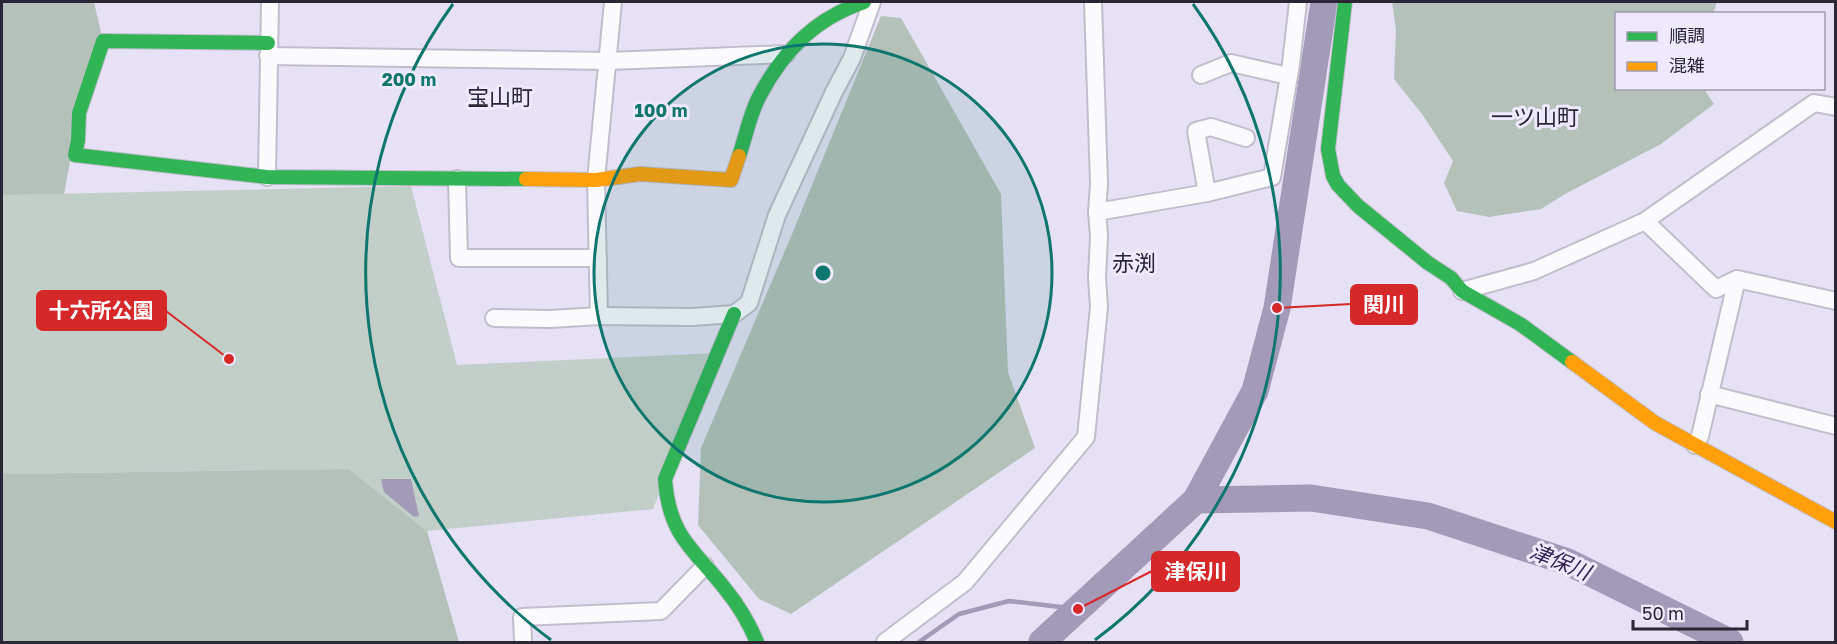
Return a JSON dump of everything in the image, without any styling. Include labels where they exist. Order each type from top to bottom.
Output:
[{"type":"street","points":[[267,177],[270,2]]},
{"type":"street","points":[[599,315],[596,180],[614,2]]},
{"type":"street","points":[[786,54],[609,61],[103,41],[80,113],[75,155],[267,177],[596,180],[640,174],[731,180],[759,96],[786,54],[802,37],[840,10],[864,2]]},
{"type":"street","points":[[757,642],[749,622],[691,552],[678,531],[666,497],[665,479],[735,314],[749,303],[777,215],[852,58],[872,2]]},
{"type":"street","points":[[885,642],[964,582],[1086,437],[1099,307],[1094,2]]},
{"type":"street","points":[[1097,212],[1207,193],[1272,177],[1298,2]]},
{"type":"street","points":[[1345,2],[1328,149],[1338,185],[1359,206],[1428,263],[1451,278],[1462,291],[1520,324],[1655,423],[1836,522]]},
{"type":"street","points":[[1201,75],[1231,63],[1288,76]]},
{"type":"street","points":[[1462,291],[1534,271],[1645,221],[1814,103],[1836,106]]},
{"type":"street","points":[[1207,193],[1196,131],[1211,127],[1246,138]]},
{"type":"street","points":[[457,179],[459,258],[598,258]]},
{"type":"street","points":[[1645,221],[1716,289],[1737,279],[1836,301]]},
{"type":"street","points":[[1695,445],[1700,436],[1737,279]]},
{"type":"street","points":[[494,318],[550,319],[599,315],[692,317],[735,314]]},
{"type":"street","points":[[1709,394],[1836,426]]},
{"type":"street","points":[[523,642],[522,617],[661,611],[705,567]]},
{"type":"shaded area","points":[[2,2],[94,2],[103,41],[79,113],[64,194],[2,195]]},
{"type":"shaded area","points":[[1392,2],[1717,2],[1713,12],[1615,12],[1615,90],[1705,90],[1714,104],[1661,144],[1541,209],[1489,217],[1457,211],[1444,183],[1453,161],[1422,114],[1394,79],[1396,30]]},
{"type":"shaded area","points":[[881,16],[901,18],[1001,194],[1008,372],[1035,448],[791,614],[759,599],[698,525],[701,448]]},
{"type":"shaded area","points":[[411,186],[457,365],[717,353],[653,509],[427,531],[349,469],[2,474],[2,195]]},
{"type":"shaded area","points":[[349,469],[427,531],[459,642],[2,642],[2,474]]},
{"type":"shaded area","points":[[381,479],[411,479],[419,516],[414,517],[384,492]]},
{"type":"waterway","points":[[1042,642],[1196,500],[1255,391],[1277,308],[1324,2]]},
{"type":"waterway","name":"津保川","points":[[1196,500],[1311,498],[1428,516],[1568,562],[1730,642]]},
{"type":"waterway","points":[[919,642],[959,614],[1009,601],[1078,609]]},
{"type":"traffic: fast","points":[[739,156],[757,102],[769,79],[791,50],[816,27],[831,17],[864,2]]},
{"type":"traffic: fast","points":[[1345,2],[1328,149],[1333,176],[1338,185],[1358,206],[1428,263],[1451,278],[1462,291],[1520,324],[1572,362]]},
{"type":"traffic: fast","points":[[268,43],[103,41],[79,113],[75,155],[267,177],[526,179]]},
{"type":"traffic: fast","points":[[734,314],[665,479],[667,499],[678,529],[685,541],[735,602],[757,642]]},
{"type":"traffic: slow","points":[[526,179],[596,180],[640,174],[731,180],[739,156]]},
{"type":"traffic: slow","points":[[1572,362],[1655,423],[1836,522]]},
{"type":"place","name":"関川","points":[[1277,308]]},
{"type":"place","name":"十六所公園","points":[[229,359]]},
{"type":"place","name":"津保川","points":[[1078,609]]},
{"type":"district","name":"宝山町","points":[[500,97]]},
{"type":"district","name":"一ツ山町","points":[[1535,117]]},
{"type":"district","name":"赤渕","points":[[1134,263]]}]
